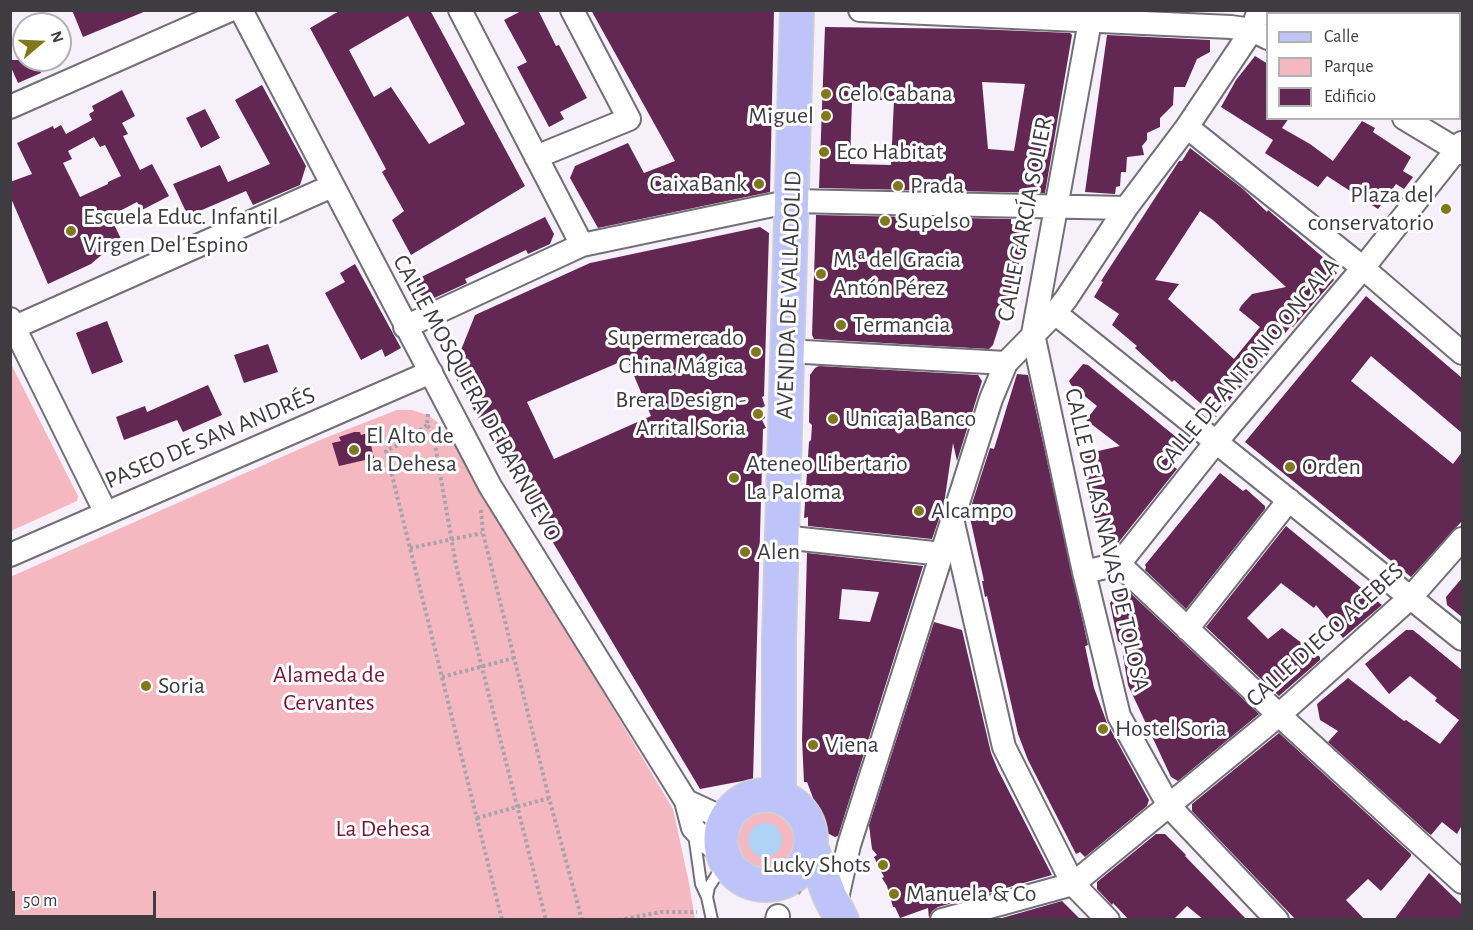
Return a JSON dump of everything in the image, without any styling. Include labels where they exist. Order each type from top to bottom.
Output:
[{"type":"main road","name":"AVENIDA DE VALLADOLID","points":[[779,796],[779,640],[798,11]]},
{"type":"main road","points":[[811,847],[804,866],[789,879],[773,885],[756,885],[740,878],[724,844],[735,806],[750,797],[766,794],[790,801],[801,810],[810,829],[811,847],[836,908]]},
{"type":"main road","points":[[789,879],[836,908]]},
{"type":"street","points":[[10,107],[230,10]]},
{"type":"street","name":"CALLE MOSQUERA DE BARNUEVO","points":[[241,10],[490,486],[686,801],[693,828]]},
{"type":"street","points":[[460,10],[582,245]]},
{"type":"street","points":[[536,157],[629,119],[572,10]]},
{"type":"street","points":[[860,10],[1091,15],[1231,27],[1260,26]]},
{"type":"street","name":"CALLE GARCÍA SOLIER","points":[[836,908],[849,845],[992,399],[1006,363],[1033,333],[1091,15]]},
{"type":"street","points":[[1033,333],[1055,314],[1126,208],[1260,26]]},
{"type":"street","points":[[1408,120],[1461,149]]},
{"type":"street","points":[[1187,127],[1363,268],[1462,353]]},
{"type":"street","name":"CALLE DE ANTONIO ONCALA","points":[[1119,564],[1216,442],[1461,149]]},
{"type":"street","points":[[106,513],[13,323],[332,186]]},
{"type":"street","points":[[405,327],[582,245],[792,201],[1126,208]]},
{"type":"street","points":[[1055,314],[1462,639]]},
{"type":"street","name":"CALLE DE LAS NAVAS DE TOLOSA","points":[[1033,333],[1083,572],[1119,716],[1169,806],[1277,920]]},
{"type":"street","points":[[786,351],[1006,363]]},
{"type":"street","name":"PASEO DE SAN ANDRÉS","points":[[10,555],[431,372]]},
{"type":"street","points":[[1187,629],[1289,500]]},
{"type":"street","points":[[953,523],[1004,747],[1073,884],[1108,920]]},
{"type":"street","points":[[782,537],[943,554]]},
{"type":"street","name":"CALLE DIEGO ACEBES","points":[[942,920],[1073,884],[1279,715],[1411,597],[1462,539]]},
{"type":"street","points":[[1083,572],[1119,564],[1279,715],[1462,882]]},
{"type":"street","points":[[686,801],[724,844]]},
{"type":"street","points":[[693,828],[706,842],[724,844]]},
{"type":"lane","points":[[693,828],[701,884],[712,918]]},
{"type":"lane","points":[[707,897],[724,844]]},
{"type":"path","points":[[431,372],[427,425],[433,433],[451,540],[546,920]]},
{"type":"path","points":[[427,425],[404,442],[386,451],[502,920]]},
{"type":"path","points":[[490,486],[481,491],[483,533],[582,920]]},
{"type":"path","points":[[410,548],[483,533]]},
{"type":"path","points":[[442,677],[514,658]]},
{"type":"path","points":[[477,818],[549,798]]},
{"type":"path","points":[[619,920],[660,912],[694,911],[712,918]]},
{"type":"green space","points":[[10,362],[78,496],[77,501],[11,531]]},
{"type":"green space","name":"Alameda de Cervantes","points":[[397,410],[412,410],[428,415],[450,436],[673,809],[695,919],[11,919],[10,577],[320,440]]},
{"type":"green space","points":[[760,807],[772,807],[784,812],[794,822],[799,840],[797,853],[784,868],[772,873],[760,873],[748,868],[738,858],[733,846],[733,834],[738,822],[748,812]]},
{"type":"water","points":[[765,823],[777,828],[782,840],[777,852],[765,857],[753,852],[748,840],[753,828]]},
{"type":"building","points":[[72,10],[145,10],[146,11],[83,37]]},
{"type":"building","points":[[341,10],[430,10],[525,186],[411,255],[392,220],[404,211],[382,172],[386,169],[310,28]],"holes":[[[408,16],[465,124],[429,144],[391,87],[374,97],[349,50]]]},
{"type":"building","points":[[523,10],[538,10],[587,98],[560,112],[564,119],[549,127],[517,67],[527,62],[504,20]]},
{"type":"building","points":[[591,10],[774,10],[770,192],[598,228],[570,178],[575,166],[628,143],[644,173],[675,161]]},
{"type":"building","points":[[825,27],[976,29],[1070,33],[1072,35],[1045,193],[819,188]],"holes":[[[982,82],[1025,84],[1014,151],[988,149]],[[852,100],[894,100],[891,165],[850,164]]]},
{"type":"building","points":[[1107,35],[1210,40],[1210,52],[1197,59],[1185,87],[1174,87],[1173,105],[1160,118],[1160,127],[1147,133],[1147,140],[1142,146],[1144,155],[1127,157],[1126,172],[1121,172],[1120,186],[1116,187],[1115,194],[1085,192]]},
{"type":"building","points":[[1255,56],[1266,63],[1266,120],[1288,120],[1282,128],[1333,161],[1362,121],[1375,128],[1373,132],[1411,157],[1403,171],[1413,177],[1404,189],[1396,184],[1378,209],[1327,176],[1318,187],[1265,153],[1273,140],[1221,107],[1236,80]]},
{"type":"building","points":[[13,72],[41,73],[18,83]]},
{"type":"building","points":[[262,85],[306,166],[300,185],[253,205],[246,191],[188,216],[173,184],[220,165],[228,182],[270,164],[235,100]]},
{"type":"building","points":[[122,90],[135,116],[122,123],[128,134],[123,136],[140,170],[152,164],[169,196],[142,210],[137,202],[110,216],[121,239],[109,245],[105,252],[91,264],[48,284],[10,196],[10,182],[32,174],[17,143],[53,126],[54,129],[61,125],[66,134],[92,120],[89,114],[94,111],[92,106]],"holes":[[[94,137],[100,147],[105,145],[121,176],[80,197],[63,163],[72,159],[68,151]]]},
{"type":"building","points":[[205,109],[220,138],[201,148],[186,118]]},
{"type":"building","points":[[1190,148],[1243,189],[1267,212],[1268,210],[1325,259],[1323,261],[1337,273],[1334,280],[1293,327],[1291,326],[1216,417],[1174,380],[1172,382],[1135,348],[1137,346],[1112,325],[1119,314],[1094,297],[1103,282],[1101,281],[1179,161],[1182,161]],"holes":[[[1200,211],[1213,220],[1286,287],[1252,294],[1241,306],[1239,310],[1260,327],[1234,359],[1168,299],[1179,284],[1155,280]]]},
{"type":"building","points":[[816,215],[1011,219],[1011,224],[1031,225],[993,345],[989,349],[814,339],[812,335]]},
{"type":"building","points":[[545,217],[554,234],[550,244],[528,254],[526,250],[465,279],[467,283],[430,300],[419,294],[417,279]]},
{"type":"building","points":[[760,227],[769,233],[764,396],[762,397],[765,406],[761,408],[765,418],[762,420],[766,428],[763,429],[753,779],[700,789],[459,385],[453,370],[475,315],[590,263]],"holes":[[[627,359],[651,416],[554,459],[527,402]]]},
{"type":"building","points":[[355,264],[401,348],[385,357],[382,349],[361,360],[325,293],[345,282],[340,273]]},
{"type":"building","points":[[1366,296],[1462,378],[1462,433],[1371,356],[1351,381],[1453,464],[1462,452],[1462,521],[1411,577],[1245,442]]},
{"type":"building","points":[[107,321],[123,362],[92,374],[76,333]]},
{"type":"building","points":[[268,344],[278,372],[244,383],[234,355]]},
{"type":"building","points":[[1083,364],[1088,365],[1187,446],[1171,465],[1177,469],[1118,543],[1095,521],[1081,455],[1120,446],[1086,420],[1097,406],[1069,381]]},
{"type":"building","points":[[819,366],[978,375],[982,381],[957,461],[953,443],[944,504],[932,539],[808,526],[808,517],[804,518],[812,425],[809,422],[810,375]]},
{"type":"building","points":[[1017,374],[1028,375],[1088,645],[1085,646],[1094,688],[1107,723],[1149,800],[1147,806],[1085,857],[1080,852],[1076,854],[1028,760],[1018,734],[987,596],[985,597],[982,581],[984,581],[969,513],[990,448],[994,449]]},
{"type":"building","points":[[208,385],[222,415],[183,432],[177,420],[124,440],[116,417],[145,406],[147,412]]},
{"type":"building","name":"El Alto de la Dehesa","points":[[360,432],[361,435],[368,433],[374,458],[339,466],[332,443],[341,441],[339,437]]},
{"type":"building","points":[[1220,473],[1243,491],[1246,489],[1265,506],[1265,509],[1186,609],[1145,570],[1145,565]]},
{"type":"building","points":[[1286,526],[1382,605],[1343,638],[1316,605],[1314,608],[1281,583],[1247,618],[1268,639],[1282,628],[1320,657],[1320,660],[1279,696],[1206,627]]},
{"type":"building","points":[[807,553],[923,566],[838,836],[827,833],[823,823],[795,833],[791,823],[818,811],[807,782],[804,782],[802,739]],"holes":[[[842,589],[879,592],[870,622],[839,619]]]},
{"type":"building","points":[[1462,578],[1462,617],[1447,605],[1446,597]]},
{"type":"building","points":[[1122,588],[1126,589],[1259,714],[1178,781],[1171,777],[1128,685],[1121,643],[1118,641],[1110,603]]},
{"type":"building","points":[[934,622],[962,630],[991,753],[1052,875],[938,907],[932,911],[929,918],[928,908],[900,918],[893,907],[887,886],[882,878],[884,877],[874,857],[877,855],[872,849],[869,825]]},
{"type":"building","points":[[1406,630],[1413,630],[1462,670],[1462,825],[1457,834],[1442,822],[1431,835],[1427,832],[1328,742],[1338,731],[1320,720],[1317,704],[1348,678],[1404,721],[1406,720],[1440,744],[1459,720],[1435,701],[1437,698],[1410,676],[1389,694],[1365,664]]},
{"type":"building","points":[[1279,733],[1411,854],[1381,891],[1368,879],[1346,900],[1365,920],[1296,920],[1192,811],[1192,804]]},
{"type":"building","points":[[1156,834],[1165,834],[1247,920],[1204,920],[1187,906],[1173,920],[1129,920],[1113,903],[1112,905],[1097,889],[1097,882]]},
{"type":"building","points":[[1429,873],[1462,905],[1462,920],[1394,920]]},
{"type":"building","points":[[1062,901],[1081,920],[995,920]]},
{"type":"place","name":"Celo Cabana","points":[[826,94]]},
{"type":"place","name":"Miguel","points":[[826,116]]},
{"type":"place","name":"Eco Habitat","points":[[824,152]]},
{"type":"place","name":"CaixaBank","points":[[759,184]]},
{"type":"place","name":"Prada","points":[[898,186]]},
{"type":"place","name":"Plaza del conservatorio","points":[[1446,209]]},
{"type":"place","name":"Supelso","points":[[885,221]]},
{"type":"place","name":"Escuela Educ. Infantil Virgen Del Espino","points":[[71,231]]},
{"type":"place","name":"M.ª del Gracia Antón Pérez","points":[[821,274]]},
{"type":"place","name":"Termancia","points":[[841,325]]},
{"type":"place","name":"Supermercado China Mágica","points":[[756,352]]},
{"type":"place","name":"Brera Design - Arrital Soria","points":[[758,414]]},
{"type":"place","name":"Unicaja Banco","points":[[833,419]]},
{"type":"place","name":"El Alto de la Dehesa","points":[[354,450]]},
{"type":"place","name":"Orden","points":[[1290,467]]},
{"type":"place","name":"Ateneo Libertario La Paloma","points":[[734,478]]},
{"type":"place","name":"Alcampo","points":[[919,511]]},
{"type":"place","name":"Alen","points":[[745,552]]},
{"type":"place","name":"Soria","points":[[146,686]]},
{"type":"place","name":"Hostel Soria","points":[[1103,729]]},
{"type":"place","name":"Viena","points":[[813,745]]},
{"type":"place","name":"Lucky Shots","points":[[883,865]]},
{"type":"place","name":"Manuela & Co","points":[[894,894]]},
{"type":"park label","name":"La Dehesa","points":[[383,829]]}]
